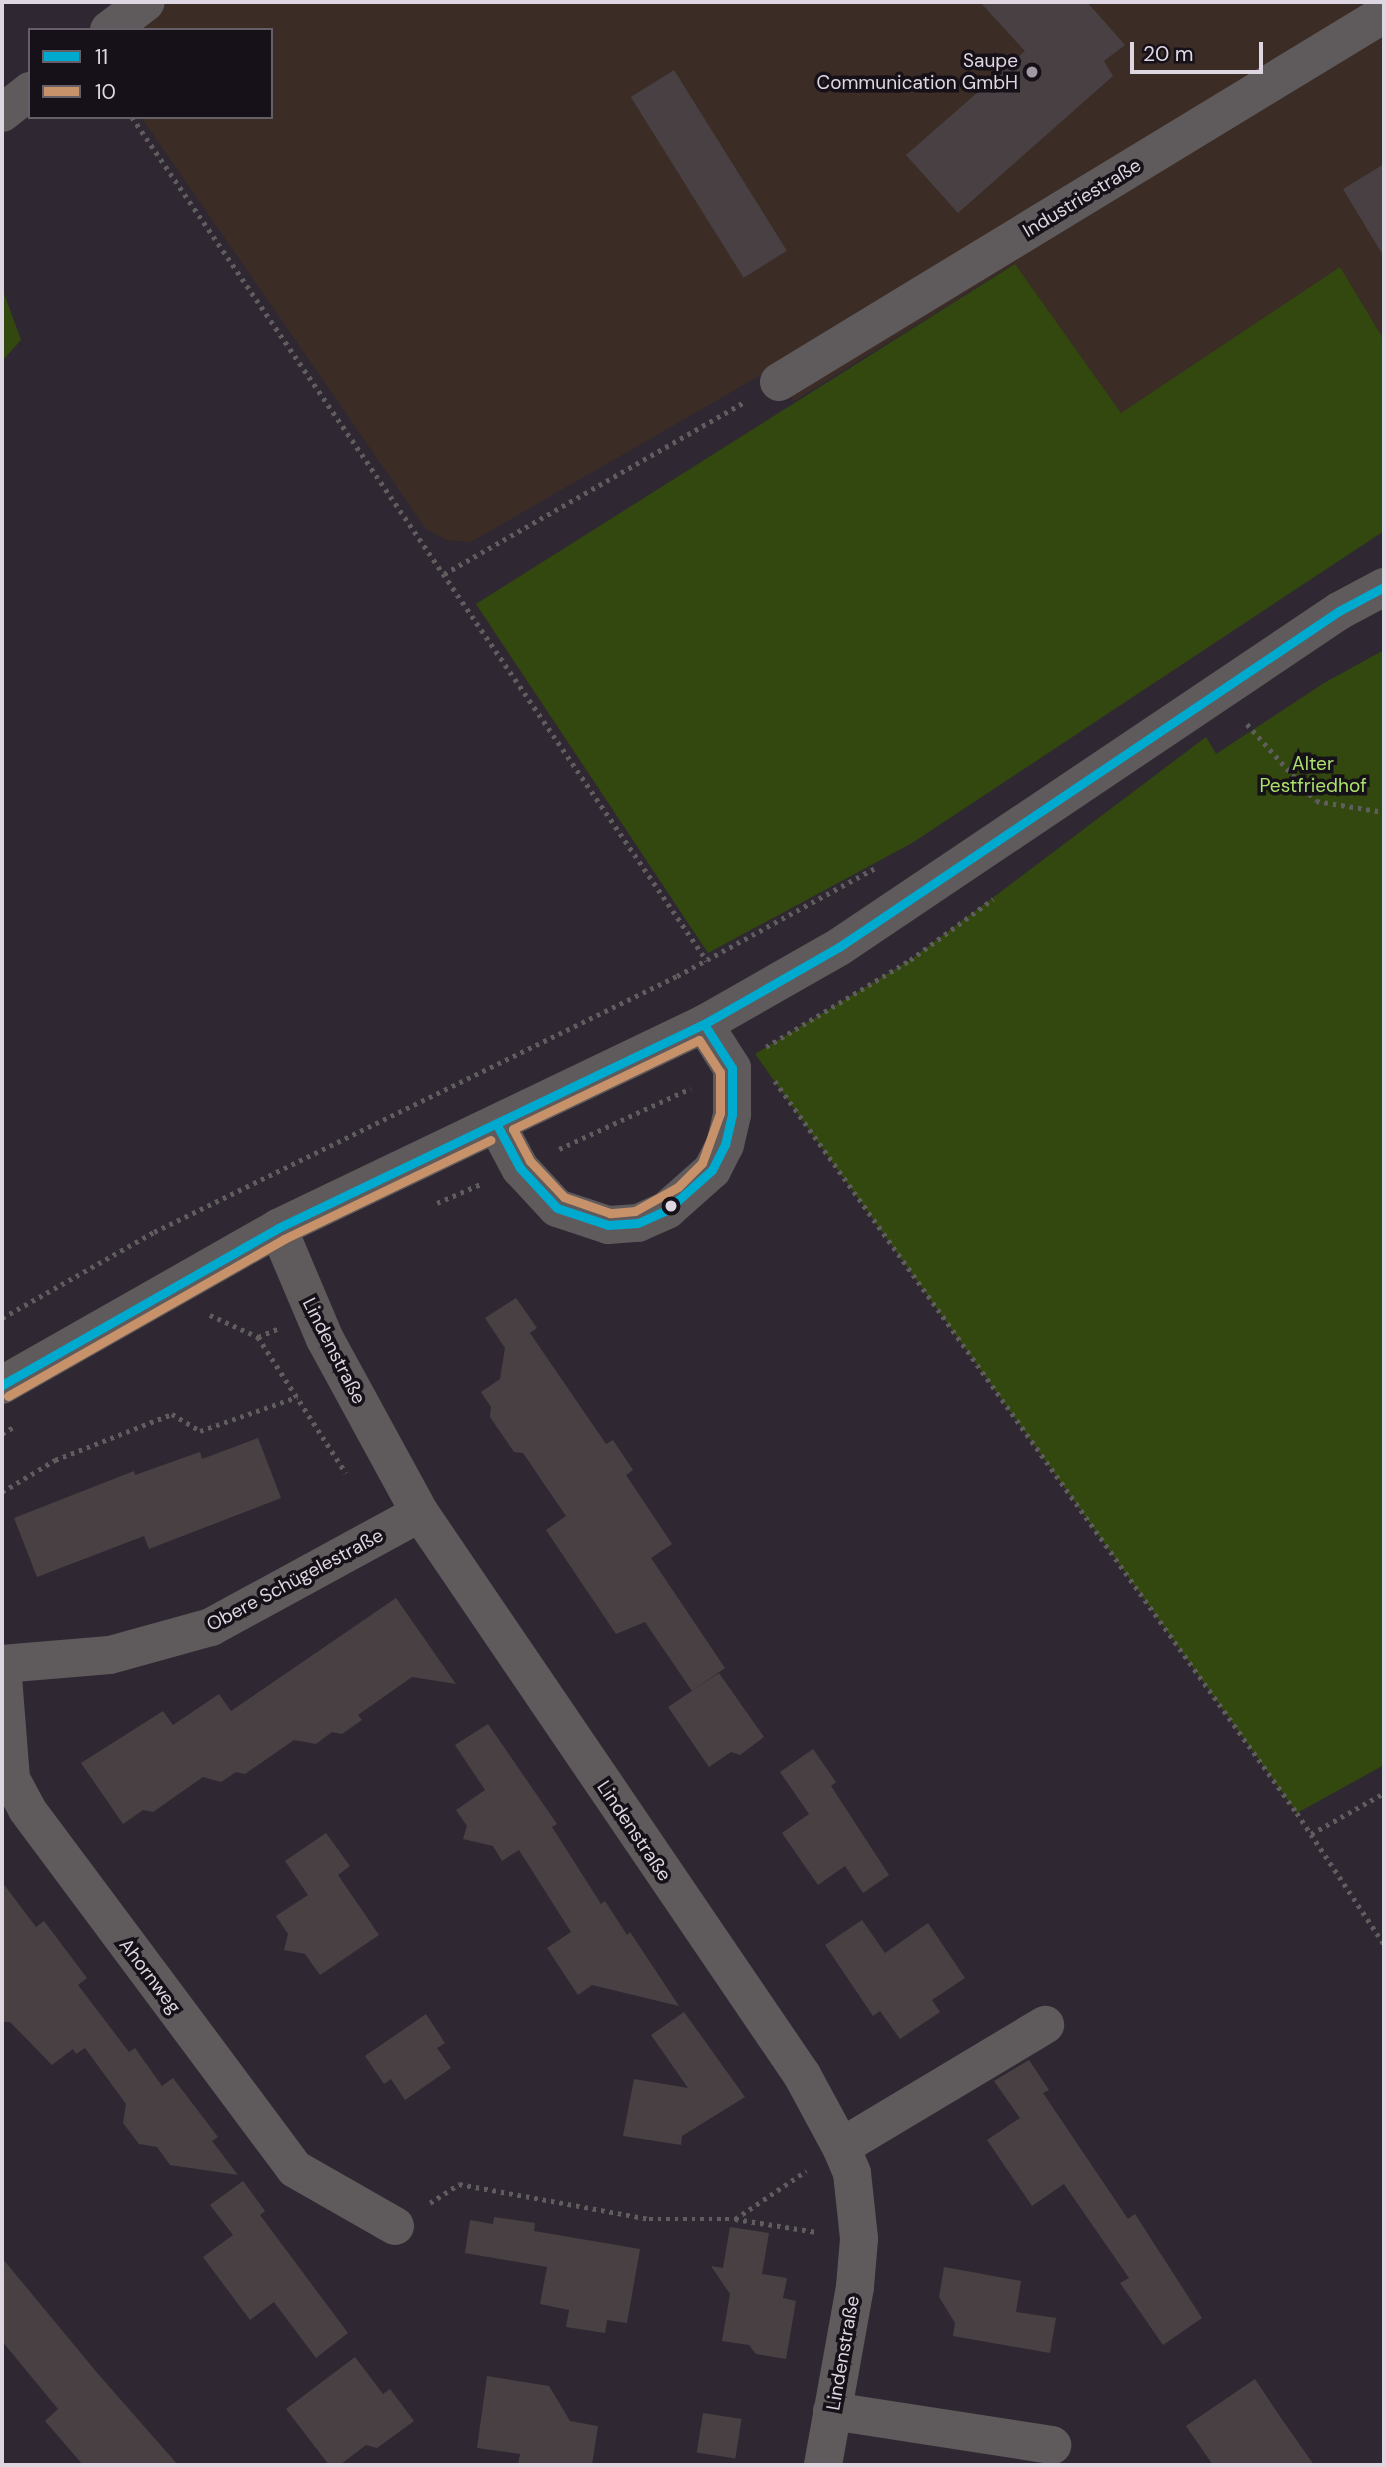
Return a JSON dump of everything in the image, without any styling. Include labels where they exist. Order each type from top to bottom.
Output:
[{"type":"street","points":[[112,28],[146,2]]},
{"type":"street","name":"Industriestraße","points":[[779,382],[1384,14]]},
{"type":"street","points":[[2,113],[28,93]]},
{"type":"street","points":[[2,1385],[278,1228],[704,1024],[839,947],[1339,611],[1384,587]]},
{"type":"street","points":[[496,1125],[520,1168],[557,1208],[608,1225],[638,1223],[667,1210],[712,1170],[725,1144],[732,1114],[732,1068],[704,1024]]},
{"type":"street","name":"Lindenstraße","points":[[278,1228],[325,1339],[419,1513],[802,2075],[841,2147],[852,2173],[859,2239],[823,2465]]},
{"type":"street","name":"Obere Schügelestraße","points":[[2,1664],[110,1654],[211,1627],[419,1513]]},
{"type":"street","name":"Ahornweg","points":[[2,1664],[11,1779],[27,1809],[295,2169],[395,2227]]},
{"type":"street","points":[[841,2147],[1045,2025]]},
{"type":"street","points":[[832,2412],[1052,2445]]},
{"type":"path","points":[[133,119],[707,961]]},
{"type":"path","points":[[444,574],[779,382]]},
{"type":"path","points":[[1237,713],[1316,802],[1384,812]]},
{"type":"path","points":[[2,1318],[154,1232],[707,961],[878,866]]},
{"type":"path","points":[[770,1074],[1311,1834],[1384,1944]]},
{"type":"path","points":[[203,1311],[258,1338],[348,1476]]},
{"type":"path","points":[[2,1492],[55,1460],[172,1414],[200,1431],[297,1397]]},
{"type":"path","points":[[1311,1834],[1384,1793]]},
{"type":"path","points":[[735,2219],[841,2147]]},
{"type":"path","points":[[395,2227],[459,2184],[649,2218],[735,2219],[859,2239]]},
{"type":"shaded area","points":[[168,2],[1384,2],[1384,340],[1340,267],[1121,413],[1014,264],[794,401],[768,371],[471,542],[447,540],[426,529],[142,119],[273,119],[273,28],[136,28]]},
{"type":"green space","points":[[1015,264],[1121,413],[1340,267],[1384,340],[1384,531],[912,843],[708,953],[476,604]]},
{"type":"green space","points":[[2,288],[21,340],[2,361]]},
{"type":"green space","name":"Alter Pestfriedhof","points":[[1384,650],[1384,1765],[1297,1813],[755,1054],[910,960],[1206,737],[1216,754],[1324,683]]},
{"type":"building","points":[[980,2],[1087,2],[1125,45],[1104,61],[1113,76],[958,213],[906,155],[1025,51]]},
{"type":"building","points":[[674,70],[787,251],[744,278],[631,97]]},
{"type":"building","points":[[1384,164],[1384,257],[1343,189]]},
{"type":"building","points":[[516,1298],[537,1328],[530,1333],[606,1444],[613,1440],[633,1470],[626,1475],[672,1544],[651,1558],[725,1668],[692,1691],[645,1622],[616,1634],[546,1530],[566,1516],[523,1453],[514,1452],[490,1417],[491,1407],[481,1392],[500,1379],[505,1348],[485,1318]]},
{"type":"building","points":[[258,1438],[281,1498],[149,1549],[144,1536],[37,1577],[14,1518],[134,1471],[135,1475],[200,1452],[202,1459]]},
{"type":"building","points":[[396,1598],[456,1684],[412,1677],[358,1715],[362,1720],[342,1734],[332,1732],[316,1744],[294,1740],[245,1774],[236,1772],[221,1782],[203,1777],[153,1812],[143,1810],[123,1824],[81,1763],[163,1711],[173,1725],[219,1694],[231,1711]]},
{"type":"building","points":[[719,1673],[764,1737],[740,1755],[731,1752],[709,1767],[668,1707]]},
{"type":"building","points":[[488,1724],[557,1824],[552,1827],[601,1904],[605,1901],[627,1935],[630,1932],[679,2006],[592,1985],[578,1995],[547,1948],[571,1932],[519,1850],[502,1861],[493,1846],[463,1839],[467,1826],[456,1810],[485,1790],[455,1745]]},
{"type":"building","points":[[813,1749],[836,1782],[831,1786],[889,1875],[863,1893],[845,1866],[818,1885],[782,1833],[809,1814],[780,1772]]},
{"type":"building","points":[[326,1833],[350,1866],[338,1875],[379,1935],[320,1975],[305,1954],[284,1950],[288,1934],[276,1916],[308,1895],[285,1861]]},
{"type":"building","points":[[2,1882],[36,1927],[44,1921],[87,1978],[78,1985],[129,2052],[135,2048],[162,2086],[173,2078],[218,2137],[212,2141],[238,2175],[170,2165],[157,2147],[139,2144],[123,2123],[126,2104],[85,2048],[76,2054],[73,2049],[52,2065],[10,2022],[2,2022]]},
{"type":"building","points":[[862,1920],[885,1953],[928,1923],[965,1978],[932,2000],[940,2012],[900,2039],[880,2011],[873,2016],[825,1945]]},
{"type":"building","points":[[684,2012],[745,2097],[682,2136],[681,2145],[623,2136],[634,2079],[688,2088],[651,2035]]},
{"type":"building","points":[[426,2014],[445,2043],[437,2048],[451,2068],[405,2100],[391,2079],[384,2084],[365,2056]]},
{"type":"building","points":[[1029,2060],[1049,2090],[1043,2093],[1128,2219],[1135,2214],[1202,2318],[1163,2345],[1120,2283],[1129,2278],[1064,2184],[1032,2206],[987,2140],[1020,2118],[994,2081]]},
{"type":"building","points":[[243,2181],[265,2211],[260,2215],[348,2333],[316,2358],[274,2302],[250,2320],[203,2257],[233,2235],[210,2205]]},
{"type":"building","points":[[494,2217],[535,2223],[534,2231],[640,2249],[627,2323],[607,2320],[605,2333],[566,2327],[569,2310],[540,2304],[547,2267],[465,2253],[470,2220],[493,2224]]},
{"type":"building","points":[[730,2227],[769,2233],[762,2274],[787,2278],[783,2298],[796,2301],[786,2359],[756,2354],[749,2345],[722,2341],[730,2294],[711,2266],[723,2268]]},
{"type":"building","points":[[2,2258],[178,2465],[83,2465],[45,2421],[58,2409],[2,2341]]},
{"type":"building","points":[[944,2267],[1021,2281],[1016,2312],[1056,2318],[1050,2353],[953,2336],[955,2323],[939,2297]]},
{"type":"building","points":[[355,2357],[383,2394],[390,2389],[414,2421],[377,2448],[366,2445],[340,2465],[329,2465],[286,2409]]},
{"type":"building","points":[[487,2376],[549,2386],[570,2421],[598,2426],[592,2465],[518,2465],[520,2454],[477,2448]]},
{"type":"building","points":[[1255,2379],[1314,2465],[1213,2465],[1186,2426]]},
{"type":"building","points":[[703,2413],[742,2419],[735,2459],[697,2453]]},
{"type":"transit line","name":"11","points":[[2,1385],[278,1228],[704,1024],[839,947],[1339,611],[1384,587]]},
{"type":"transit line","name":"11","points":[[497,1125],[520,1168],[557,1208],[608,1225],[638,1223],[667,1210],[712,1170],[725,1145],[732,1114],[732,1068],[704,1024]]},
{"type":"transit line","name":"10","points":[[699,1040],[720,1072],[720,1113],[702,1163],[678,1187],[635,1211],[610,1213],[564,1197],[530,1161],[513,1129],[699,1040]]},
{"type":"transit line","name":"10","points":[[8,1396],[284,1239],[491,1140]]},
{"type":"place","name":"Saupe Communication GmbH","points":[[1032,72]]}]
